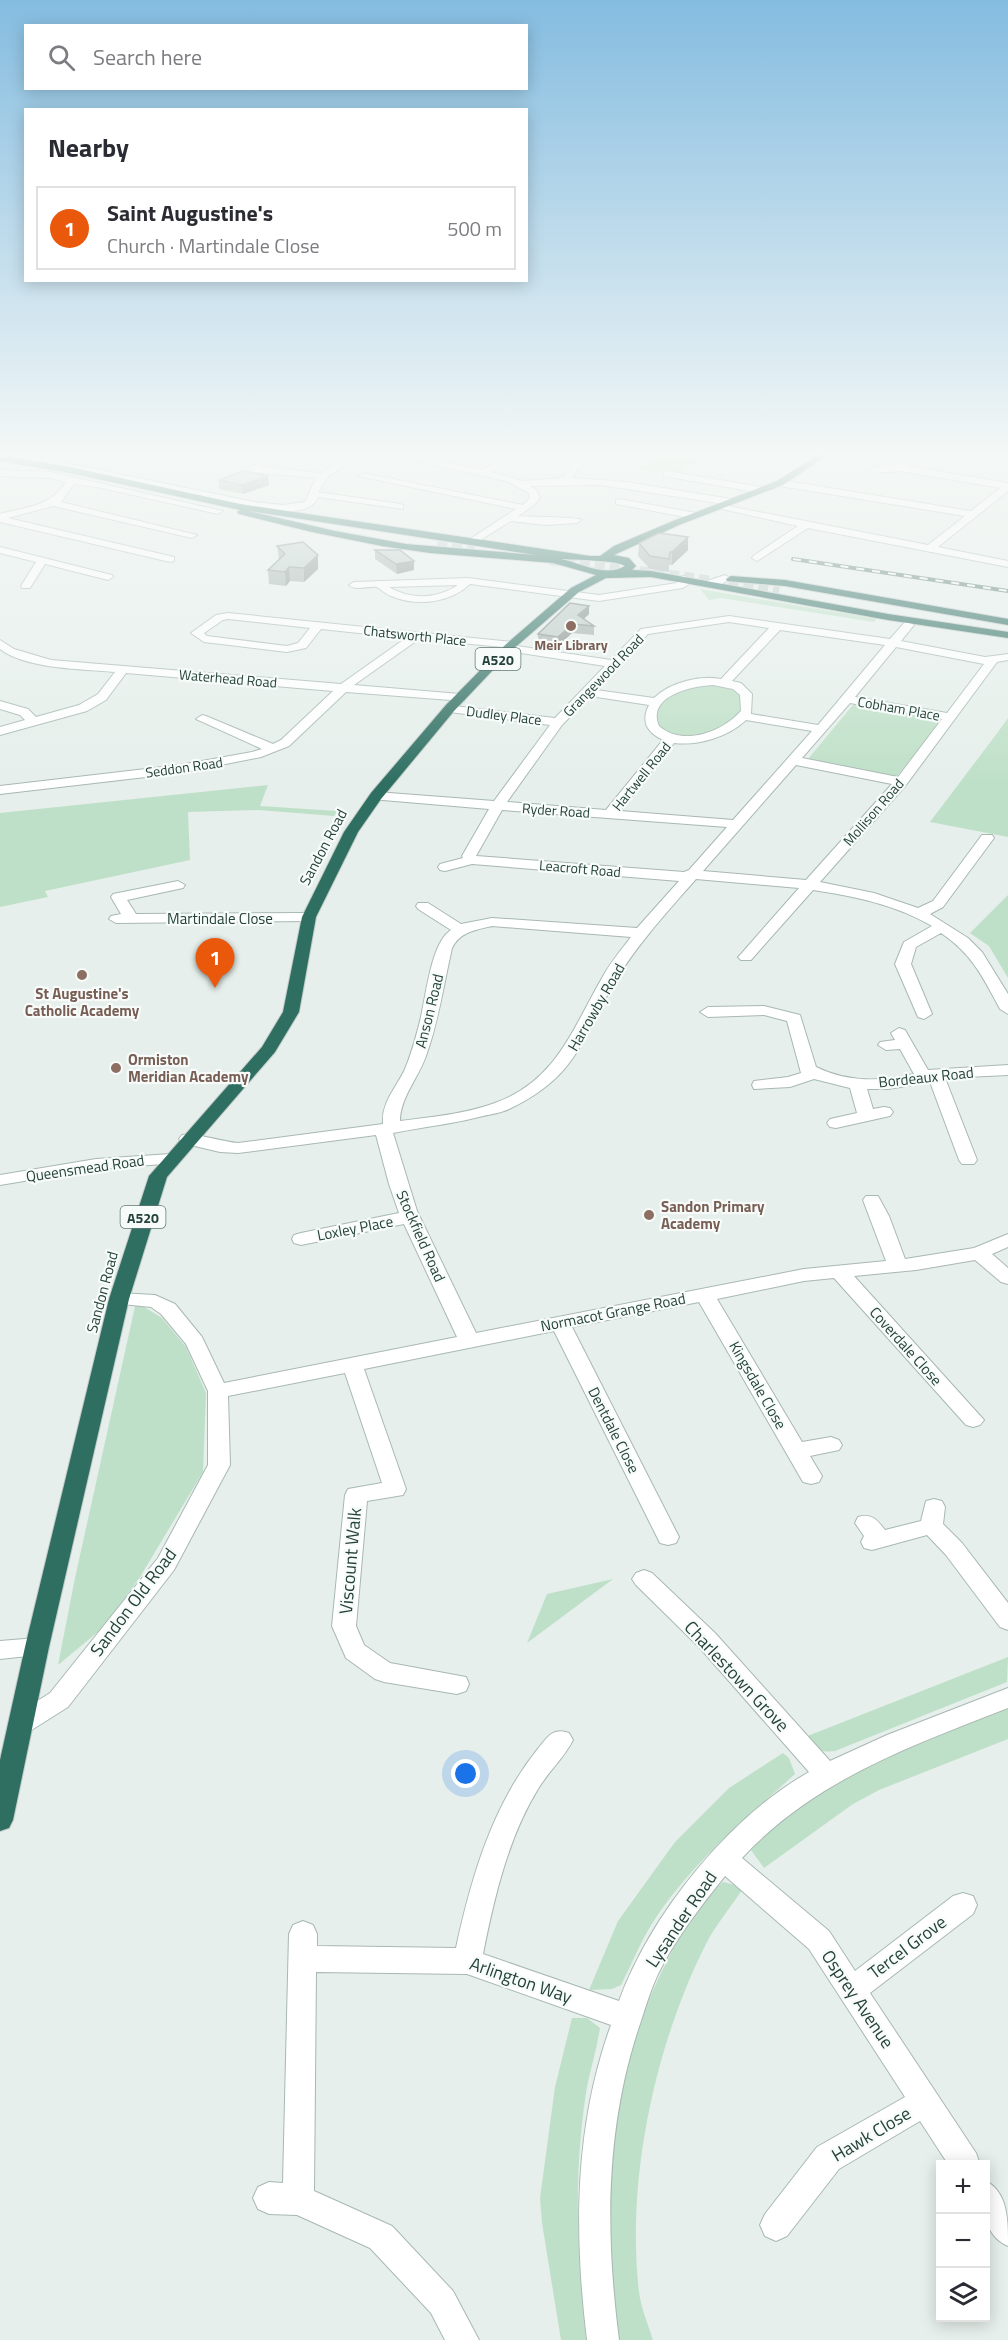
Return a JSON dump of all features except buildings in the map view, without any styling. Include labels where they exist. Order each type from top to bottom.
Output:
[{"type":"highway","points":[[574,563],[591,563]]},
{"type":"highway","points":[[579,563],[615,573],[651,574],[684,579],[888,616],[1008,629]]},
{"type":"highway","name":"Sandon Road","points":[[0,1820],[37,1647],[119,1299],[158,1176],[269,1048],[291,1012],[309,917],[351,832],[375,796],[455,703],[510,646],[572,592],[603,575],[615,573],[628,563]]},
{"type":"highway","points":[[629,563],[725,578],[785,583],[1008,629]]},
{"type":"highway","name":"Sandon Road","points":[[572,592],[587,565]]},
{"type":"highway","points":[[782,590],[1008,629]]},
{"type":"street","points":[[26,586],[41,563]]},
{"type":"street","points":[[51,563],[108,577]]},
{"type":"street","points":[[706,583],[719,582],[725,578]]},
{"type":"street","points":[[354,585],[468,581],[572,592],[599,598],[679,586],[684,584],[684,579]]},
{"type":"street","points":[[383,584],[385,589],[398,596],[425,598],[454,592],[468,581]]},
{"type":"street","name":"Chatsworth Place","points":[[318,625],[302,646],[287,649],[204,639],[197,633],[220,617],[228,616],[318,625],[417,635],[510,646],[614,664]]},
{"type":"street","name":"Grangewood Road","points":[[497,806],[558,722],[645,631],[720,619],[894,643]]},
{"type":"street","name":"Harrowby Road","points":[[188,1139],[220,1147],[238,1148],[387,1129],[450,1119],[501,1107],[537,1088],[558,1069],[572,1050],[612,975],[641,933],[847,699],[908,625]]},
{"type":"street","points":[[724,683],[777,626]]},
{"type":"street","name":"Seddon Road","points":[[0,790],[171,771],[242,759],[274,749],[285,743],[343,688],[417,635]]},
{"type":"street","name":"Waterhead Road","points":[[0,643],[10,651],[50,663],[343,688],[455,703]]},
{"type":"street","points":[[894,643],[989,660],[1008,657]]},
{"type":"street","name":"Mollison Road","points":[[746,957],[901,782],[991,662],[989,660]]},
{"type":"street","points":[[0,731],[83,708],[102,697],[124,668]]},
{"type":"street","points":[[587,692],[656,702],[668,693],[692,684],[707,681],[724,683],[736,686],[746,694],[748,704],[743,716],[820,729]]},
{"type":"street","name":"Cobham Place","points":[[847,699],[950,717]]},
{"type":"street","name":"Hartwell Road","points":[[656,702],[651,712],[651,724],[657,732],[671,738],[707,737],[734,725],[743,716]]},
{"type":"street","name":"Dudley Place","points":[[455,703],[558,722]]},
{"type":"street","points":[[0,705],[24,712],[34,722]]},
{"type":"street","points":[[202,719],[274,749]]},
{"type":"street","name":"Hartwell Road","points":[[610,814],[671,738]]},
{"type":"street","points":[[791,760],[901,782]]},
{"type":"street","name":"Ryder Road","points":[[375,796],[736,824]]},
{"type":"street","points":[[472,860],[469,856],[497,806]]},
{"type":"street","points":[[917,914],[938,904],[987,838]]},
{"type":"street","name":"Leacroft Road","points":[[445,867],[472,860],[689,876]]},
{"type":"street","points":[[689,876],[809,886],[872,897],[917,914],[963,941],[978,957],[1008,1009]]},
{"type":"street","name":"Martindale Close","points":[[178,885],[118,897],[124,918],[309,917]]},
{"type":"street","points":[[423,906],[461,930],[492,922],[641,933]]},
{"type":"street","points":[[924,1014],[903,964],[909,945],[941,927]]},
{"type":"street","name":"Anson Road","points":[[387,1129],[393,1103],[411,1072],[425,1038],[444,948],[450,937],[461,930]]},
{"type":"street","points":[[708,1012],[775,1011],[789,1015],[794,1018],[808,1070],[814,1074]]},
{"type":"street","points":[[886,1045],[902,1039],[930,1076],[968,1160]]},
{"type":"street","name":"Bordeaux Road","points":[[814,1074],[838,1083],[857,1083],[898,1082],[930,1076],[1008,1070]]},
{"type":"street","points":[[760,1085],[790,1082],[814,1074]]},
{"type":"street","points":[[857,1083],[866,1116]]},
{"type":"street","points":[[836,1123],[884,1112]]},
{"type":"street","name":"Stockfield Road","points":[[387,1129],[388,1158],[410,1217],[469,1340]]},
{"type":"street","name":"Queensmead Road","points":[[0,1180],[96,1164],[171,1159]]},
{"type":"street","points":[[870,1197],[883,1218],[887,1239],[898,1266]]},
{"type":"street","name":"Loxley Place","points":[[301,1239],[410,1217]]},
{"type":"street","name":"Normacot Grange Road","points":[[218,1391],[804,1275],[898,1266],[979,1253],[1008,1240]]},
{"type":"street","points":[[979,1253],[1008,1278]]},
{"type":"street","name":"Coverdale Close","points":[[839,1272],[973,1420]]},
{"type":"street","name":"Kingsdale Close","points":[[704,1294],[811,1476]]},
{"type":"street","name":"Sandon Old Road","points":[[21,1724],[59,1700],[166,1564],[219,1465],[218,1391],[195,1342],[168,1309],[155,1301],[119,1299]]},
{"type":"street","name":"Dentdale Close","points":[[560,1323],[668,1537]]},
{"type":"street","name":"Viscount Walk","points":[[352,1363],[395,1489],[356,1495],[344,1626],[355,1652],[384,1672],[457,1684]]},
{"type":"street","points":[[796,1451],[831,1445]]},
{"type":"street","points":[[873,1535],[933,1517],[954,1550],[1008,1621]]},
{"type":"street","name":"Charlestown Grove","points":[[644,1579],[707,1640],[827,1775]]},
{"type":"street","points":[[0,1650],[37,1647]]},
{"type":"street","name":"Lysander Road","points":[[603,2340],[595,2289],[593,2210],[596,2137],[609,2073],[648,1963],[680,1913],[723,1858],[788,1799],[842,1767],[1008,1698]]},
{"type":"street","points":[[467,1960],[476,1914],[507,1828],[529,1781],[560,1740]]},
{"type":"street","name":"Osprey Avenue","points":[[723,1858],[819,1940],[962,2160]]},
{"type":"street","name":"Tercel Grove","points":[[852,1990],[963,1905]]},
{"type":"street","name":"Arlington Way","points":[[463,2340],[442,2302],[381,2237],[283,2199],[303,1947],[467,1960],[627,2017]]},
{"type":"street","name":"Hawk Close","points":[[776,2225],[828,2158],[925,2102]]},
{"type":"street","points":[[990,2203],[1006,2225]]},
{"type":"green space","points":[[700,589],[876,619],[874,622],[721,598],[709,600]]},
{"type":"green space","points":[[713,683],[739,690],[744,704],[733,720],[715,731],[695,737],[675,736],[658,728],[655,713],[663,700],[670,695]]},
{"type":"green space","points":[[855,704],[941,720],[897,776],[808,759]]},
{"type":"green space","points":[[1008,718],[1008,837],[930,822],[998,732]]},
{"type":"green space","points":[[268,785],[260,806],[337,811],[334,816],[259,810],[188,812],[190,860],[45,891],[48,897],[0,907],[0,813]]},
{"type":"green space","points":[[1008,895],[1008,978],[989,946],[970,933]]},
{"type":"green space","points":[[136,1302],[162,1318],[186,1347],[206,1393],[203,1472],[140,1577],[105,1626],[58,1665],[75,1578]]},
{"type":"green space","points":[[613,1579],[527,1643],[547,1594]]},
{"type":"green space","points":[[1008,1657],[1007,1682],[835,1751],[817,1749],[805,1737]]},
{"type":"green space","points":[[1008,1708],[1008,1739],[879,1790],[853,1804],[764,1868],[751,1850],[777,1824],[837,1782],[905,1749]]},
{"type":"green space","points":[[783,1753],[789,1758],[795,1774],[736,1827],[681,1884],[650,1927],[621,1985],[612,1989],[589,1990],[618,1921],[675,1842],[729,1788]]},
{"type":"green space","points":[[723,1882],[744,1887],[706,1944],[672,2025],[648,2114],[641,2159],[636,2249],[640,2298],[653,2340],[618,2340],[610,2241],[610,2193],[613,2145],[620,2098],[631,2051],[647,2005],[668,1959],[699,1908]]},
{"type":"green space","points":[[572,2018],[587,2018],[600,2028],[587,2087],[578,2182],[580,2277],[586,2340],[561,2340],[540,2198],[555,2087]]},
{"type":"tunnel","points":[[576,563],[687,577],[779,592]]},
{"type":"railway","points":[[821,563],[1008,591]]},
{"type":"place","name":"Meir Library","points":[[571,626]]},
{"type":"place","name":"St Augustine's Catholic Academy","points":[[82,975]]},
{"type":"place","name":"Saint Augustine's","points":[[215,988]]},
{"type":"place","name":"Ormiston Meridian Academy","points":[[116,1068]]},
{"type":"place","name":"Sandon Primary Academy","points":[[649,1215]]}]
